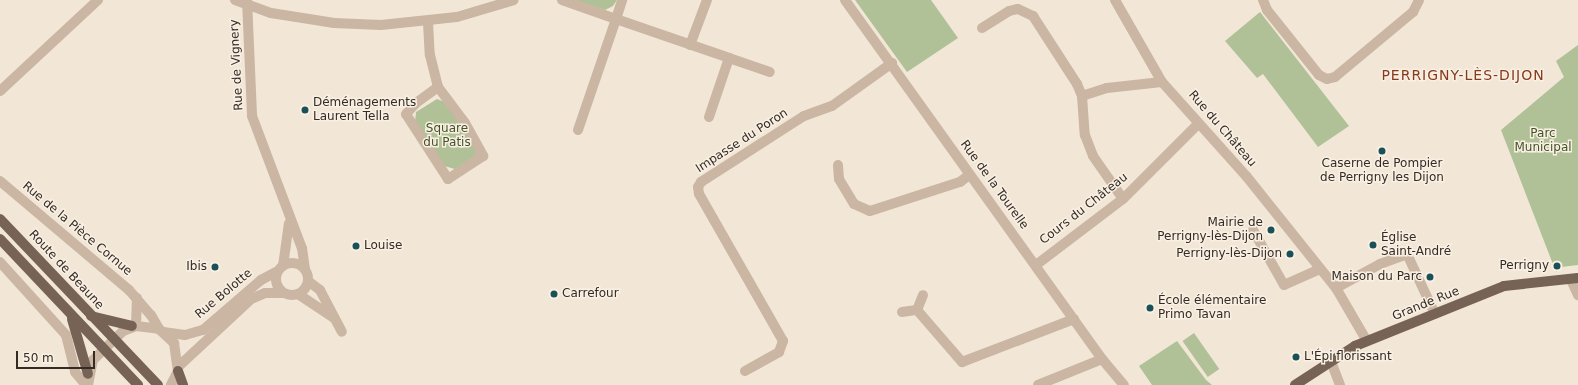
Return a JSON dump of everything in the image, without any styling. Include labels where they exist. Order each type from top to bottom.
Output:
[{"type":"main road","name":"Route de Beaune","points":[[0,219],[90,316],[158,385]]},
{"type":"main road","points":[[0,239],[102,350],[138,385]]},
{"type":"main road","name":"Grande Rue","points":[[1295,385],[1330,359],[1367,341],[1504,286],[1533,281],[1575,279]]},
{"type":"main road","points":[[70,314],[88,374]]},
{"type":"main road","points":[[90,316],[134,326]]},
{"type":"main road","points":[[179,369],[183,385]]},
{"type":"street","points":[[0,91],[98,0]]},
{"type":"street","points":[[235,0],[247,3],[271,13],[334,23],[381,26],[428,22],[486,10],[514,0]]},
{"type":"street","points":[[562,0],[770,72]]},
{"type":"street","points":[[578,130],[622,0]]},
{"type":"street","points":[[690,44],[708,0]]},
{"type":"street","name":"Rue de la Tourelle","points":[[845,0],[892,63],[970,175],[1036,264],[1102,359],[1124,385]]},
{"type":"street","name":"Rue du Château","points":[[1115,0],[1162,82],[1261,193],[1336,288],[1367,341]]},
{"type":"street","points":[[1263,0],[1267,10],[1319,75],[1331,79],[1413,12],[1419,0]]},
{"type":"street","name":"Rue de Vignery","points":[[247,3],[252,116],[289,219],[302,248],[305,270]]},
{"type":"street","points":[[982,28],[1009,11],[1027,10],[1051,42],[1082,96],[1082,122],[1088,142],[1103,174],[1123,199]]},
{"type":"street","points":[[428,22],[430,55],[438,87],[465,123],[483,156],[448,179],[406,114],[416,103],[438,87]]},
{"type":"street","points":[[710,117],[729,58]]},
{"type":"street","name":"Impasse du Poron","points":[[745,371],[779,352],[783,341],[699,194],[698,187],[701,182],[804,116],[832,106],[892,63]]},
{"type":"street","points":[[1082,96],[1107,88],[1162,82]]},
{"type":"street","name":"Cours du Château","points":[[1036,264],[1123,199],[1200,123]]},
{"type":"street","points":[[838,165],[838,179],[854,204],[870,211],[960,182],[970,175]]},
{"type":"street","name":"Rue de la Pièce Cornue","points":[[0,181],[58,227],[136,298],[161,331]]},
{"type":"street","name":"Rue de Vignery","points":[[280,269],[289,219]]},
{"type":"street","points":[[1253,230],[1284,285],[1320,269]]},
{"type":"street","points":[[1336,288],[1380,264],[1407,254],[1435,314]]},
{"type":"street","points":[[0,262],[66,335],[75,372],[87,385]]},
{"type":"street","points":[[334,318],[298,294],[282,292],[276,284],[280,269],[296,263],[305,270],[308,281],[320,290],[342,332]]},
{"type":"street","name":"Rue Bolotte","points":[[161,331],[185,335],[202,330],[261,280],[280,269]]},
{"type":"street","points":[[1575,279],[1578,295]]},
{"type":"street","points":[[298,294],[308,281]]},
{"type":"street","name":"Rue Bolotte","points":[[179,369],[251,299],[265,293],[282,292]]},
{"type":"street","points":[[917,310],[924,295]]},
{"type":"street","points":[[134,326],[136,298]]},
{"type":"street","points":[[917,310],[962,362],[1074,319]]},
{"type":"street","points":[[902,312],[917,310]]},
{"type":"street","points":[[87,385],[88,374],[93,360],[113,340],[134,326],[161,331],[174,343],[179,369],[171,385]]},
{"type":"street","points":[[1038,385],[1102,359]]},
{"type":"street","points":[[1330,359],[1340,385]]},
{"type":"green space","points":[[575,0],[617,0],[613,6],[605,10]]},
{"type":"green space","points":[[855,0],[931,0],[958,38],[907,72]]},
{"type":"green space","points":[[1260,12],[1349,126],[1318,147],[1263,74],[1257,78],[1225,41]]},
{"type":"green space","name":"Parc Municipal","points":[[1578,45],[1578,265],[1561,267],[1556,272],[1501,130],[1564,77],[1556,61]]},
{"type":"green space","name":"Square du Patis","points":[[437,99],[445,102],[478,151],[475,159],[458,170],[441,165],[415,122],[416,112]]},
{"type":"green space","points":[[1194,333],[1219,369],[1208,377],[1183,341]]},
{"type":"green space","points":[[1177,341],[1206,380],[1212,385],[1152,385],[1139,366]]},
{"type":"place","name":"Déménagements Laurent Tella","points":[[305,110]]},
{"type":"place","name":"Caserne de Pompier de Perrigny les Dijon","points":[[1382,151]]},
{"type":"place","name":"Mairie de Perrigny-lès-Dijon","points":[[1271,230]]},
{"type":"place","name":"Église Saint-André","points":[[1373,245]]},
{"type":"place","name":"Louise","points":[[356,246]]},
{"type":"place","name":"Perrigny-lès-Dijon","points":[[1290,254]]},
{"type":"place","name":"Perrigny","points":[[1557,266]]},
{"type":"place","name":"Ibis","points":[[215,267]]},
{"type":"place","name":"Maison du Parc","points":[[1430,277]]},
{"type":"place","name":"Carrefour","points":[[554,294]]},
{"type":"place","name":"École élémentaire Primo Tavan","points":[[1150,308]]},
{"type":"place","name":"L'Épi florissant","points":[[1296,357]]},
{"type":"district","name":"PERRIGNY-LÈS-DIJON","points":[[1463,75]]}]
